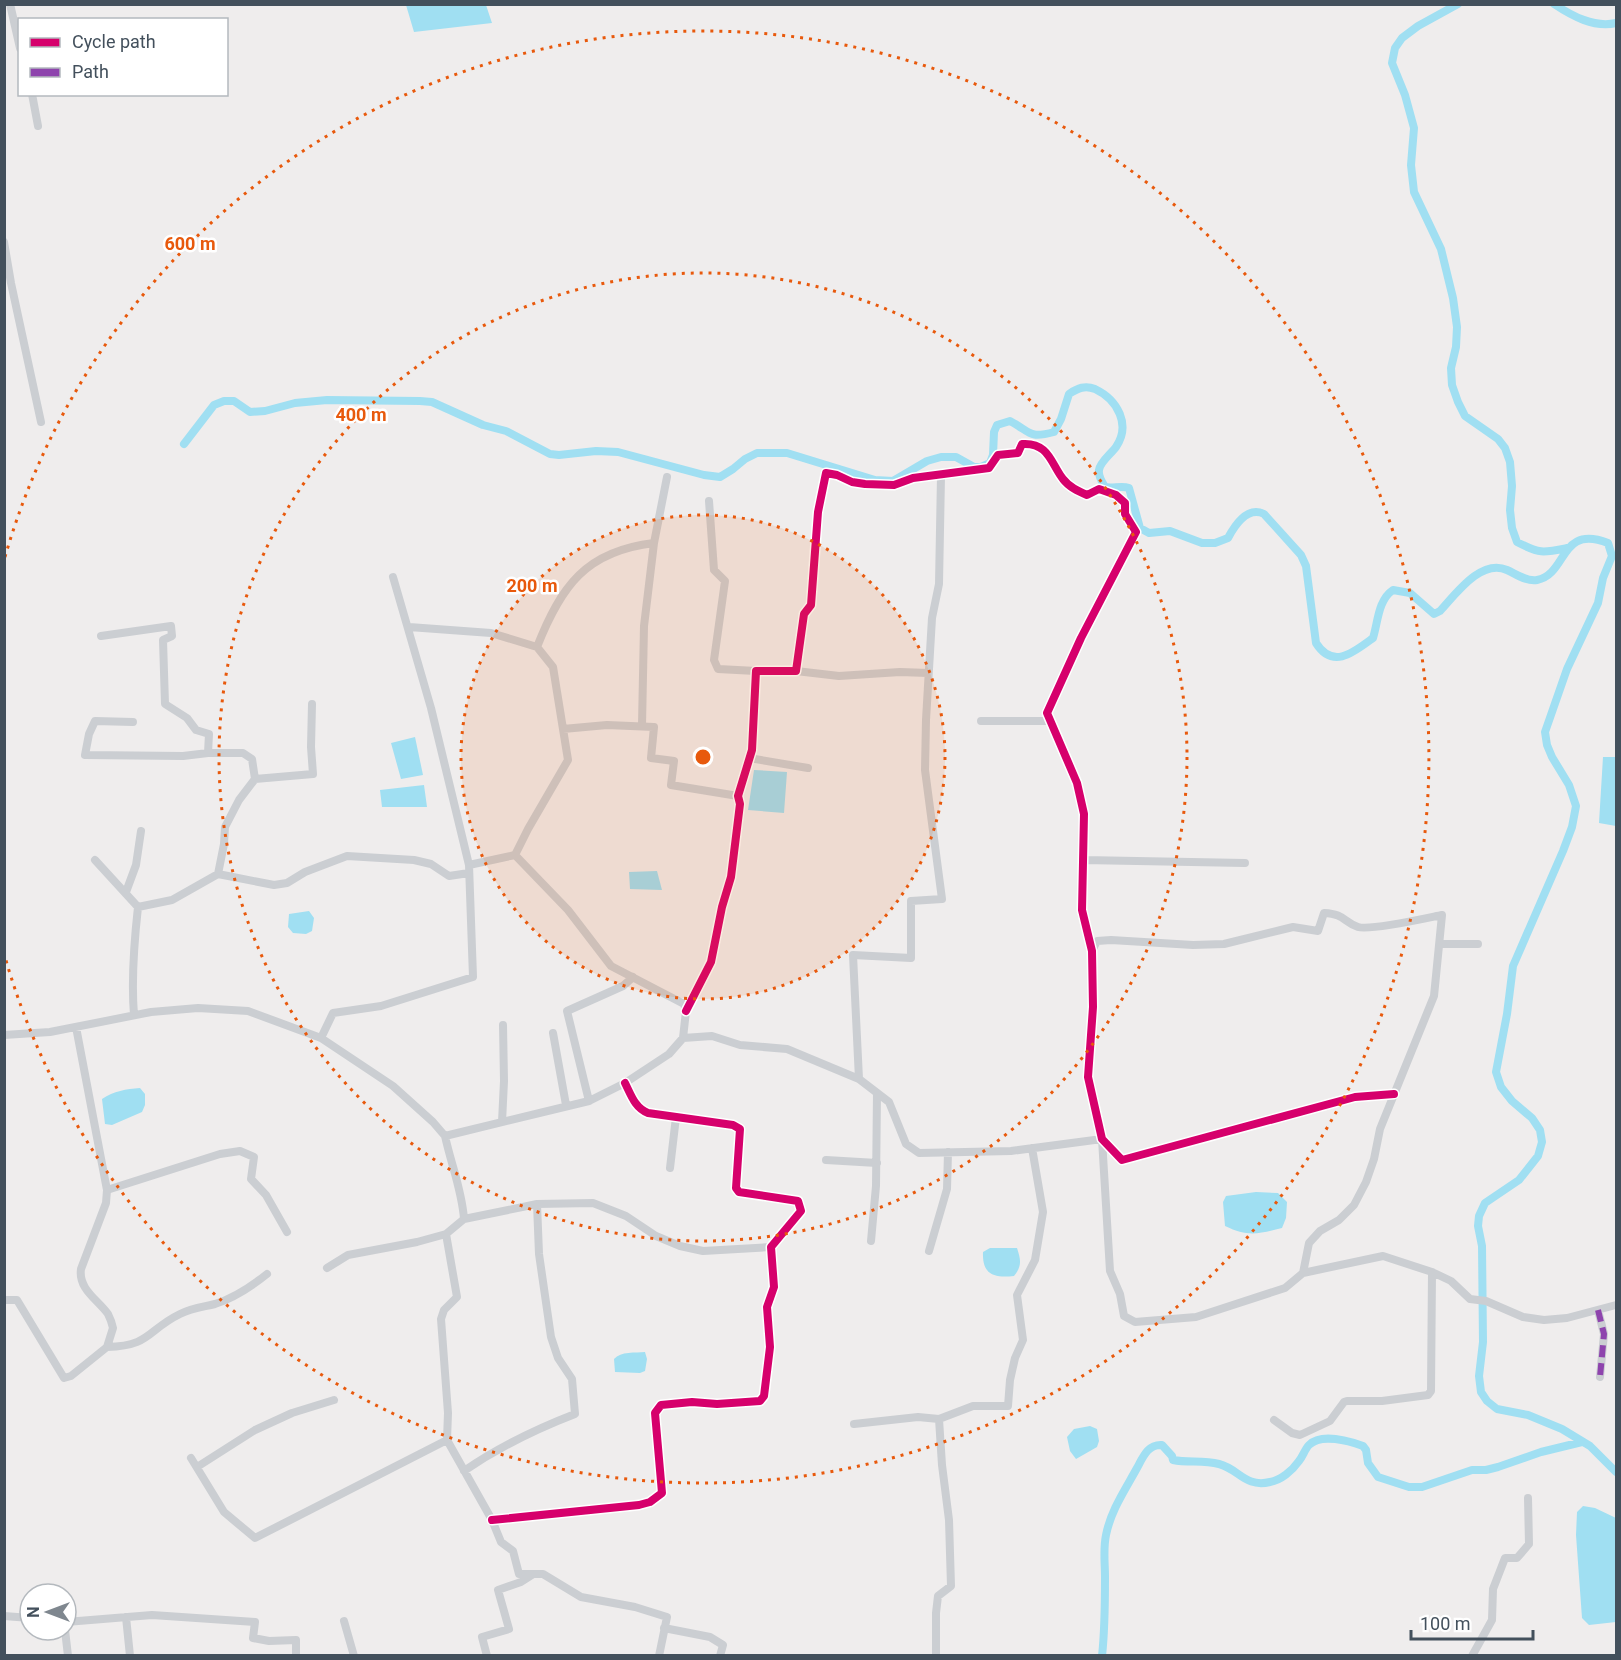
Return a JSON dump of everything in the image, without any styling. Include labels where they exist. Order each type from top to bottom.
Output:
[{"type":"street","points":[[10,4],[18,39]]},
{"type":"street","points":[[32,96],[38,126]]},
{"type":"street","points":[[4,242],[41,422]]},
{"type":"street","points":[[796,671],[804,614],[811,605],[818,512],[826,473],[852,482],[882,485],[905,483],[913,478],[989,468],[998,456],[1018,453],[1022,444],[1028,444],[1041,449],[1053,460],[1062,478],[1076,490],[1087,495],[1099,489],[1116,495],[1125,503],[1125,514],[1136,532],[1047,713],[1077,783],[1084,814],[1082,910],[1092,951],[1093,1007],[1088,1077],[1102,1139],[1110,1271],[1120,1294],[1125,1316],[1135,1322],[1196,1317],[1285,1288],[1303,1273],[1383,1256],[1432,1272],[1451,1281],[1470,1299],[1486,1301],[1523,1317],[1544,1320],[1567,1318],[1617,1305]]},
{"type":"street","points":[[860,1079],[853,956],[911,958],[911,901],[942,899],[925,770],[932,618],[939,584],[941,476]]},
{"type":"street","points":[[642,725],[644,626],[654,543],[668,477]]},
{"type":"street","points":[[709,501],[714,570],[725,580],[714,660],[718,669],[796,671],[838,676],[900,672],[928,673]]},
{"type":"street","points":[[537,647],[549,617],[565,590],[585,568],[629,546],[654,543]]},
{"type":"street","points":[[321,1038],[333,1013],[381,1006],[473,976],[469,869],[409,627],[393,577]]},
{"type":"street","points":[[101,636],[171,626],[172,636],[163,640],[165,704],[187,718],[196,729],[209,734],[208,753]]},
{"type":"street","points":[[138,908],[172,900],[218,874],[274,885],[287,883],[305,872],[347,856],[414,860],[431,864],[449,876],[515,855],[568,760],[553,667],[537,647],[491,633],[409,627]]},
{"type":"street","points":[[445,1136],[589,1101],[625,1083],[669,1054],[683,1038],[686,1011],[711,962],[722,907],[731,877],[740,804],[738,796],[752,750],[756,671]]},
{"type":"street","points":[[255,779],[313,774],[312,704]]},
{"type":"street","points":[[981,721],[1049,721]]},
{"type":"street","points":[[133,722],[95,722],[89,734],[85,754],[183,756],[243,753],[252,759],[255,779],[239,800],[225,826],[218,874]]},
{"type":"street","points":[[563,729],[607,725],[654,727],[651,759],[674,761],[671,785],[738,796]]},
{"type":"street","points":[[749,758],[808,768]]},
{"type":"street","points":[[126,892],[136,865],[141,831]]},
{"type":"street","points":[[515,855],[568,910],[611,966],[678,999],[684,1004],[686,1011]]},
{"type":"street","points":[[95,860],[138,908],[134,945],[134,1015]]},
{"type":"street","points":[[1083,860],[1245,863]]},
{"type":"street","points":[[1092,951],[1097,941],[1224,944],[1293,927],[1318,931],[1324,913],[1337,914],[1359,928],[1442,915],[1434,996],[1380,1129],[1374,1159],[1366,1182],[1354,1205],[1339,1220],[1320,1231],[1309,1243],[1303,1273]]},
{"type":"street","points":[[1440,945],[1478,945]]},
{"type":"street","points":[[589,1101],[567,1011],[624,986],[633,977]]},
{"type":"street","points":[[4,1035],[50,1032],[134,1015],[198,1008],[248,1011],[321,1038],[393,1086],[445,1136],[463,1203],[464,1219]]},
{"type":"street","points":[[502,1122],[503,1025]]},
{"type":"street","points":[[4,1300],[17,1300],[64,1378],[71,1376],[107,1347],[113,1328],[108,1315],[91,1296],[80,1278],[81,1269],[106,1203],[107,1190],[76,1027]]},
{"type":"street","points":[[553,1033],[566,1106]]},
{"type":"street","points":[[683,1038],[712,1036],[740,1045],[787,1049],[860,1079],[889,1102],[906,1144],[919,1152],[1011,1151],[1102,1139]]},
{"type":"street","points":[[327,1268],[348,1255],[446,1234],[464,1219],[537,1204],[593,1203],[626,1216],[656,1236],[680,1246],[703,1251],[771,1247],[801,1211],[798,1201],[739,1192],[736,1188],[740,1129],[733,1125],[641,1110],[625,1083]]},
{"type":"street","points":[[871,1241],[877,1163],[877,1093]]},
{"type":"street","points":[[1102,1139],[1122,1160],[1354,1097],[1394,1094]]},
{"type":"street","points":[[670,1168],[676,1117]]},
{"type":"street","points":[[855,1424],[918,1417],[939,1419],[974,1406],[1008,1406],[1015,1358],[1023,1340],[1017,1295],[1035,1260],[1043,1212],[1032,1148]]},
{"type":"street","points":[[107,1190],[199,1160],[240,1151],[254,1157],[251,1179],[266,1195],[287,1232]]},
{"type":"street","points":[[929,1251],[947,1189],[948,1152]]},
{"type":"street","points":[[826,1160],[877,1163]]},
{"type":"street","points":[[464,1471],[489,1454],[539,1427],[575,1414],[572,1379],[558,1358],[551,1337],[539,1254],[537,1204]]},
{"type":"street","points":[[446,1234],[457,1297],[444,1310],[441,1319],[448,1413],[447,1440],[492,1520],[501,1542],[513,1551],[519,1574],[543,1574],[581,1597],[635,1607],[667,1617],[659,1656]]},
{"type":"street","points":[[492,1520],[639,1506],[650,1502],[662,1493],[655,1413],[661,1405],[760,1401],[764,1396],[770,1347],[767,1308],[774,1287],[771,1247]]},
{"type":"street","points":[[1274,1420],[1292,1433],[1300,1435],[1330,1420],[1347,1401],[1382,1401],[1428,1395],[1431,1391],[1432,1272]]},
{"type":"street","points":[[107,1347],[126,1347],[144,1340],[177,1315],[239,1294],[267,1274]]},
{"type":"street","points":[[1598,1310],[1604,1334],[1599,1377]]},
{"type":"street","points":[[197,1467],[255,1430],[292,1413],[334,1400]]},
{"type":"street","points":[[936,1656],[938,1596],[951,1586],[949,1520],[939,1419]]},
{"type":"street","points":[[191,1458],[224,1512],[255,1538],[447,1440]]},
{"type":"street","points":[[1472,1656],[1492,1620],[1493,1589],[1505,1558],[1517,1558],[1529,1544],[1528,1498]]},
{"type":"street","points":[[487,1656],[482,1637],[509,1629],[498,1590],[521,1582],[534,1574]]},
{"type":"street","points":[[78,1621],[152,1615],[255,1622],[253,1638],[269,1641],[296,1640],[296,1656]]},
{"type":"street","points":[[126,1617],[130,1656]]},
{"type":"street","points":[[344,1621],[354,1656]]},
{"type":"street","points":[[664,1628],[710,1637],[723,1645],[720,1656]]},
{"type":"water","points":[[406,5],[486,5],[492,23],[414,32]]},
{"type":"water","points":[[415,737],[423,775],[401,779],[391,743]]},
{"type":"water","points":[[1603,757],[1616,757],[1616,826],[1599,823]]},
{"type":"water","points":[[754,770],[787,772],[784,813],[748,810]]},
{"type":"water","points":[[424,785],[427,807],[382,807],[380,790]]},
{"type":"water","points":[[657,871],[662,890],[630,889],[629,872]]},
{"type":"water","points":[[309,911],[314,918],[312,931],[306,934],[293,933],[288,927],[289,914]]},
{"type":"water","points":[[140,1088],[145,1094],[145,1105],[142,1112],[112,1125],[105,1124],[102,1099],[120,1091]]},
{"type":"water","points":[[1256,1192],[1278,1193],[1287,1202],[1286,1218],[1282,1228],[1253,1233],[1240,1232],[1225,1226],[1223,1202],[1226,1196]]},
{"type":"water","points":[[990,1248],[1017,1248],[1020,1263],[1014,1276],[995,1275],[987,1270],[983,1252]]},
{"type":"water","points":[[645,1352],[647,1359],[645,1371],[640,1373],[615,1372],[614,1359],[617,1356]]},
{"type":"water","points":[[1090,1426],[1097,1429],[1099,1441],[1097,1447],[1076,1459],[1070,1451],[1067,1437],[1074,1429]]},
{"type":"water","points":[[1583,1506],[1595,1508],[1616,1518],[1616,1622],[1589,1625],[1582,1618],[1576,1535],[1577,1512]]},
{"type":"waterway","points":[[1458,4],[1418,26],[1402,38],[1395,48],[1392,63],[1405,95],[1414,128],[1411,165],[1414,192],[1441,249],[1453,298],[1457,327],[1456,347],[1451,368],[1452,385],[1465,416],[1498,439],[1505,448],[1510,462],[1512,486],[1510,510],[1512,528],[1517,542],[1531,549],[1542,551],[1567,548]]},
{"type":"waterway","points":[[1554,4],[1576,17],[1591,22],[1616,23]]},
{"type":"waterway","points":[[184,444],[214,405],[224,401],[234,401],[250,412],[265,411],[295,403],[327,400],[420,401],[432,402],[483,425],[506,431],[550,454],[618,452],[704,475],[720,477],[757,453],[787,453],[875,480],[893,481],[927,461],[941,457],[956,457],[974,467],[990,463],[997,425],[1010,421],[1034,434],[1054,432],[1069,394],[1088,387],[1103,394],[1116,406],[1120,414],[1122,422],[1120,439],[1101,464],[1100,477],[1105,487],[1129,488],[1140,528],[1149,533],[1170,531],[1202,543],[1215,543],[1228,538],[1238,523],[1247,515],[1258,512],[1264,514],[1301,555],[1306,566],[1316,643],[1329,656],[1336,657],[1351,653],[1373,638],[1381,605],[1393,590],[1410,593],[1434,614],[1440,611],[1478,573],[1497,568],[1525,579],[1537,580],[1547,576],[1572,545],[1581,540],[1592,539],[1608,543],[1612,556],[1603,578],[1598,603],[1567,669],[1545,732],[1552,757],[1569,785],[1576,806],[1572,827],[1563,851],[1513,966],[1496,1072],[1501,1087],[1512,1101],[1532,1118],[1540,1130],[1542,1142],[1538,1156],[1519,1180],[1485,1203],[1479,1216],[1478,1226],[1482,1246],[1483,1342],[1479,1376],[1481,1392],[1497,1409],[1528,1415],[1562,1429],[1590,1446],[1616,1472]]},
{"type":"waterway","points":[[1102,1656],[1106,1535],[1119,1500],[1144,1456],[1157,1445],[1162,1445],[1173,1460],[1219,1464],[1248,1480],[1261,1483],[1274,1481],[1286,1474],[1296,1465],[1314,1441],[1335,1439],[1363,1446],[1368,1463],[1378,1477],[1409,1487],[1422,1487],[1472,1470],[1498,1467],[1541,1452],[1582,1442]]},
{"type":"marked path","points":[[1598,1310],[1604,1334],[1600,1377]]},
{"type":"cycle path","points":[[686,1011],[711,962],[722,907],[731,877],[740,804],[738,796],[752,750],[756,671],[796,671],[804,614],[811,605],[818,512],[826,473],[852,482],[894,485],[913,478],[989,468],[998,455],[1018,453],[1022,444],[1031,444],[1044,450],[1063,479],[1074,488],[1087,495],[1099,489],[1116,495],[1125,503],[1125,514],[1136,532],[1081,638],[1047,713],[1077,783],[1084,814],[1082,910],[1092,951],[1093,1007],[1088,1077],[1102,1139],[1122,1160],[1355,1097],[1394,1094]]},
{"type":"cycle path","points":[[492,1520],[650,1502],[662,1493],[655,1413],[661,1405],[760,1401],[764,1396],[770,1347],[767,1307],[774,1287],[771,1247],[801,1211],[798,1201],[739,1192],[736,1188],[740,1129],[733,1125],[648,1113],[637,1104],[625,1083]]}]
